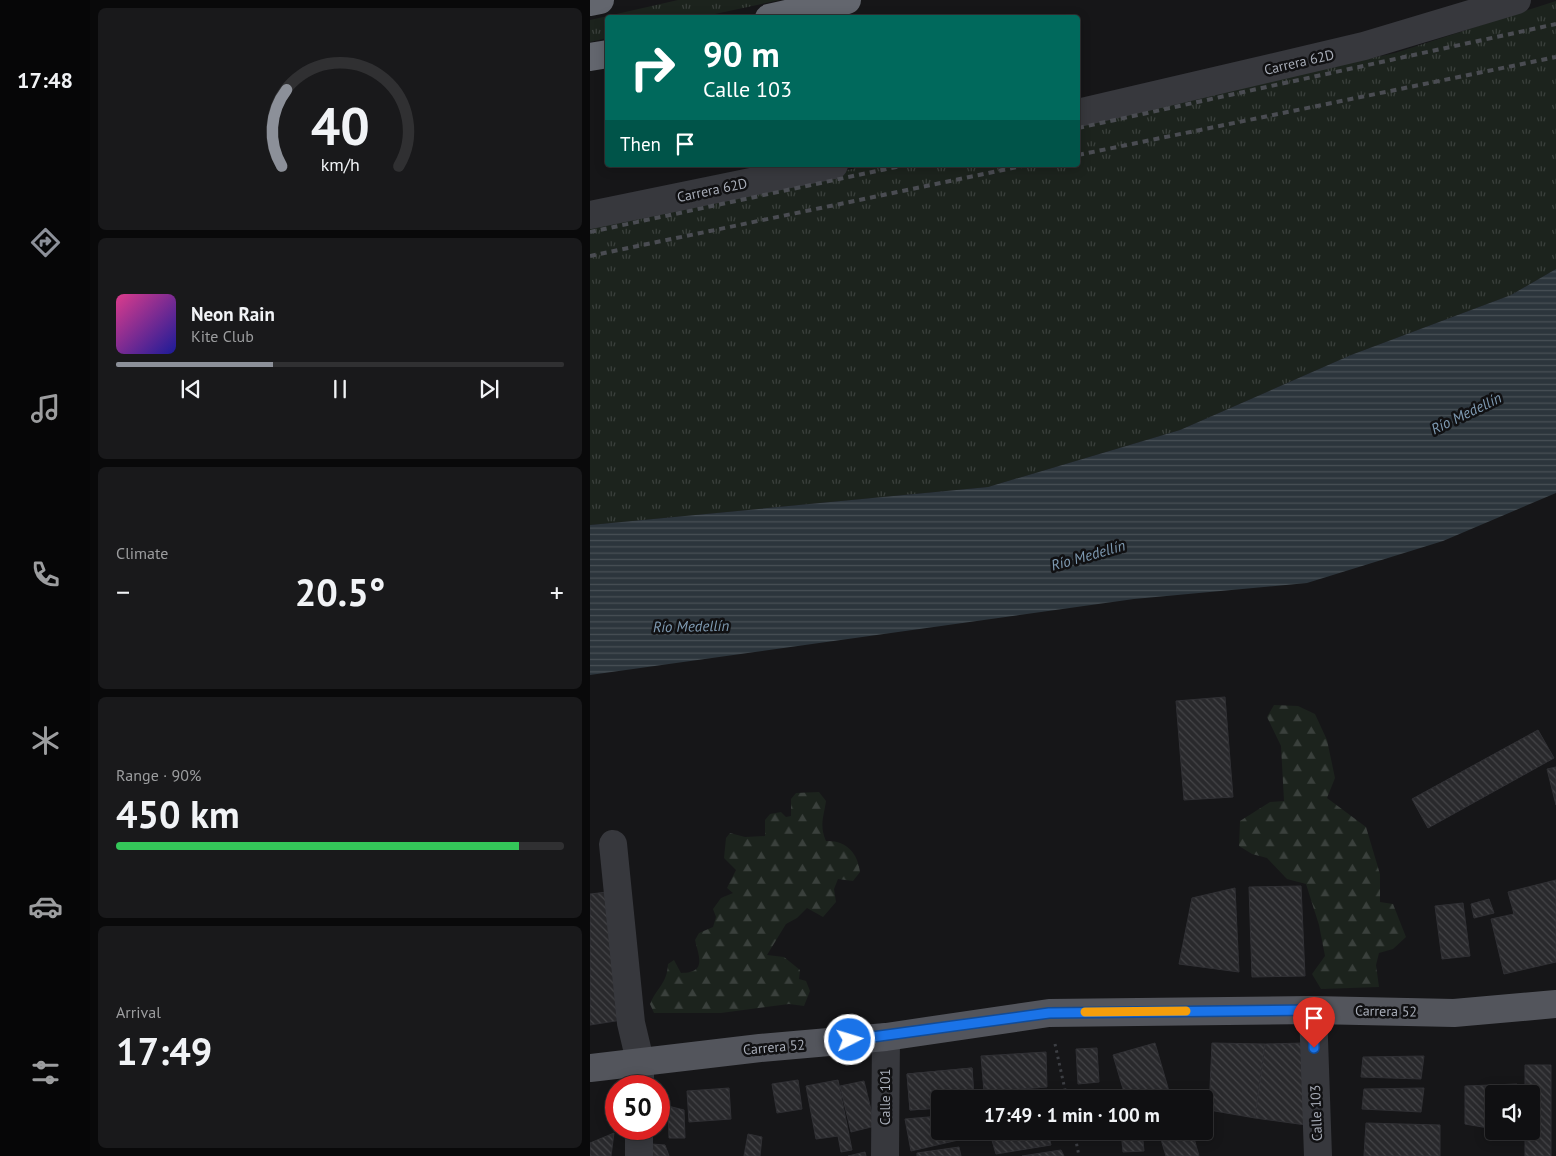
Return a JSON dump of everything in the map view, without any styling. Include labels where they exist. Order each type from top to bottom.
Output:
[{"type":"highway","points":[[590,2],[600,0]]},
{"type":"highway","points":[[782,15],[847,0]]},
{"type":"highway","points":[[590,58],[605,55]]},
{"type":"main road","name":"Carrera 52","points":[[590,1068],[640,1074],[1049,1013],[1313,1010],[1454,1013],[1556,1004]]},
{"type":"street","name":"Carrera 62D","points":[[1080,113],[1364,46],[1516,0]]},
{"type":"street","name":"Carrera 62D","points":[[590,216],[824,167]]},
{"type":"street","points":[[613,844],[631,1022],[640,1074]]},
{"type":"street","name":"Calle 103","points":[[1313,1010],[1318,1156]]},
{"type":"street","name":"Calle 101","points":[[885,1156],[886,1037]]},
{"type":"street","points":[[639,1140],[639,1156]]},
{"type":"path","points":[[1054,1036],[1065,1090]]},
{"type":"path","points":[[1076,1140],[1079,1156]]},
{"type":"green space","points":[[678,0],[780,0],[710,15],[612,15]]},
{"type":"green space","points":[[1556,1],[1556,269],[1511,295],[1351,355],[1180,430],[988,487],[590,525],[590,224],[861,167],[1080,167],[1080,121],[1395,53]]},
{"type":"green space","points":[[605,17],[605,38],[590,42],[590,20]]},
{"type":"green space","points":[[1274,705],[1298,706],[1315,714],[1327,740],[1335,778],[1327,798],[1366,827],[1380,874],[1380,902],[1393,904],[1406,937],[1393,949],[1379,953],[1376,965],[1379,987],[1321,989],[1312,974],[1325,956],[1319,925],[1306,884],[1287,879],[1267,858],[1252,854],[1239,846],[1240,821],[1270,802],[1284,801],[1281,746],[1267,717]]},
{"type":"green space","points":[[819,792],[826,801],[822,825],[826,841],[845,845],[850,849],[857,859],[860,872],[853,881],[838,879],[834,889],[836,902],[823,917],[807,908],[797,918],[786,924],[767,955],[784,957],[800,970],[799,979],[806,981],[810,991],[804,1006],[789,1004],[721,1013],[654,1013],[650,1004],[664,981],[668,964],[674,960],[681,973],[695,970],[698,967],[699,958],[695,940],[699,933],[713,927],[716,917],[713,909],[721,898],[733,893],[727,888],[736,870],[724,858],[726,838],[730,833],[745,837],[765,836],[765,820],[770,814],[781,812],[786,817],[791,816],[791,799],[796,793]]},
{"type":"water","name":"Río Medellín","points":[[1556,269],[1556,493],[1443,541],[1307,583],[1134,599],[590,675],[590,525],[988,487],[1180,430],[1351,355],[1511,295]]},
{"type":"building","points":[[1225,697],[1233,797],[1184,800],[1176,701]]},
{"type":"building","points":[[1538,730],[1554,758],[1428,828],[1412,799]]},
{"type":"building","points":[[1556,767],[1556,805],[1547,769]]},
{"type":"building","points":[[1556,880],[1556,962],[1504,974],[1491,919],[1514,914],[1508,892]]},
{"type":"building","points":[[1301,886],[1305,976],[1252,977],[1249,887]]},
{"type":"building","points":[[1235,888],[1239,972],[1179,964],[1192,898]]},
{"type":"building","points":[[607,892],[622,1020],[590,1025],[590,894]]},
{"type":"building","points":[[1489,899],[1494,913],[1474,918],[1471,904]]},
{"type":"building","points":[[1463,903],[1470,956],[1442,959],[1435,906]]},
{"type":"building","points":[[1155,1043],[1169,1090],[1123,1090],[1113,1055]]},
{"type":"building","points":[[1212,1043],[1265,1044],[1255,1118],[1213,1111],[1213,1090],[1210,1090]]},
{"type":"building","points":[[1305,1043],[1306,1125],[1255,1118],[1265,1044]]},
{"type":"building","points":[[1097,1048],[1099,1082],[1078,1084],[1076,1049]]},
{"type":"building","points":[[1046,1052],[1047,1087],[984,1090],[981,1056]]},
{"type":"building","points":[[1424,1056],[1421,1079],[1361,1077],[1363,1057]]},
{"type":"building","points":[[1525,1065],[1551,1065],[1551,1156],[1525,1156],[1525,1140],[1540,1140],[1540,1085],[1525,1085]]},
{"type":"building","points":[[972,1068],[973,1090],[931,1090],[931,1109],[910,1110],[907,1074]]},
{"type":"building","points":[[972,1068],[973,1090],[931,1090],[931,1109],[910,1110],[907,1074]]},
{"type":"building","points":[[798,1080],[802,1109],[777,1113],[772,1084]]},
{"type":"building","points":[[838,1080],[852,1150],[841,1152],[838,1136],[816,1139],[806,1086]]},
{"type":"building","points":[[864,1081],[875,1126],[851,1132],[840,1086]]},
{"type":"building","points":[[1485,1085],[1485,1127],[1465,1124],[1465,1086]]},
{"type":"building","points":[[729,1088],[731,1119],[689,1122],[687,1091]]},
{"type":"building","points":[[1424,1088],[1421,1112],[1362,1109],[1364,1089]]},
{"type":"building","points":[[670,1106],[684,1110],[685,1138],[670,1138]]},
{"type":"building","points":[[931,1117],[931,1140],[958,1140],[911,1151],[905,1119]]},
{"type":"building","points":[[1366,1123],[1440,1125],[1440,1156],[1364,1156]]},
{"type":"building","points":[[748,1134],[762,1137],[760,1156],[744,1156]]},
{"type":"building","points":[[605,1137],[605,1140],[613,1140],[611,1156],[590,1156],[590,1143]]},
{"type":"building","points":[[992,1140],[1050,1140],[1051,1145],[996,1154]]},
{"type":"building","points":[[1122,1140],[1143,1140],[1144,1151],[1123,1152]]},
{"type":"building","points":[[1161,1140],[1195,1140],[1199,1156],[1166,1156]]},
{"type":"building","points":[[652,1144],[665,1145],[669,1156],[651,1156]]},
{"type":"building","points":[[959,1147],[961,1156],[917,1156],[917,1153]]},
{"type":"building","points":[[1061,1150],[1064,1156],[1022,1156]]},
{"type":"building","points":[[865,1152],[866,1156],[848,1156]]},
{"type":"railway","points":[[1080,128],[1556,24]]},
{"type":"railway","points":[[1080,155],[1556,57]]},
{"type":"railway","points":[[590,232],[896,167]]},
{"type":"railway","points":[[590,256],[1017,167]]},
{"type":"slow traffic","points":[[1085,1012],[1186,1011]]},
{"type":"route","points":[[850,1040],[886,1037],[1049,1013],[1313,1010],[1314,1048]]}]
